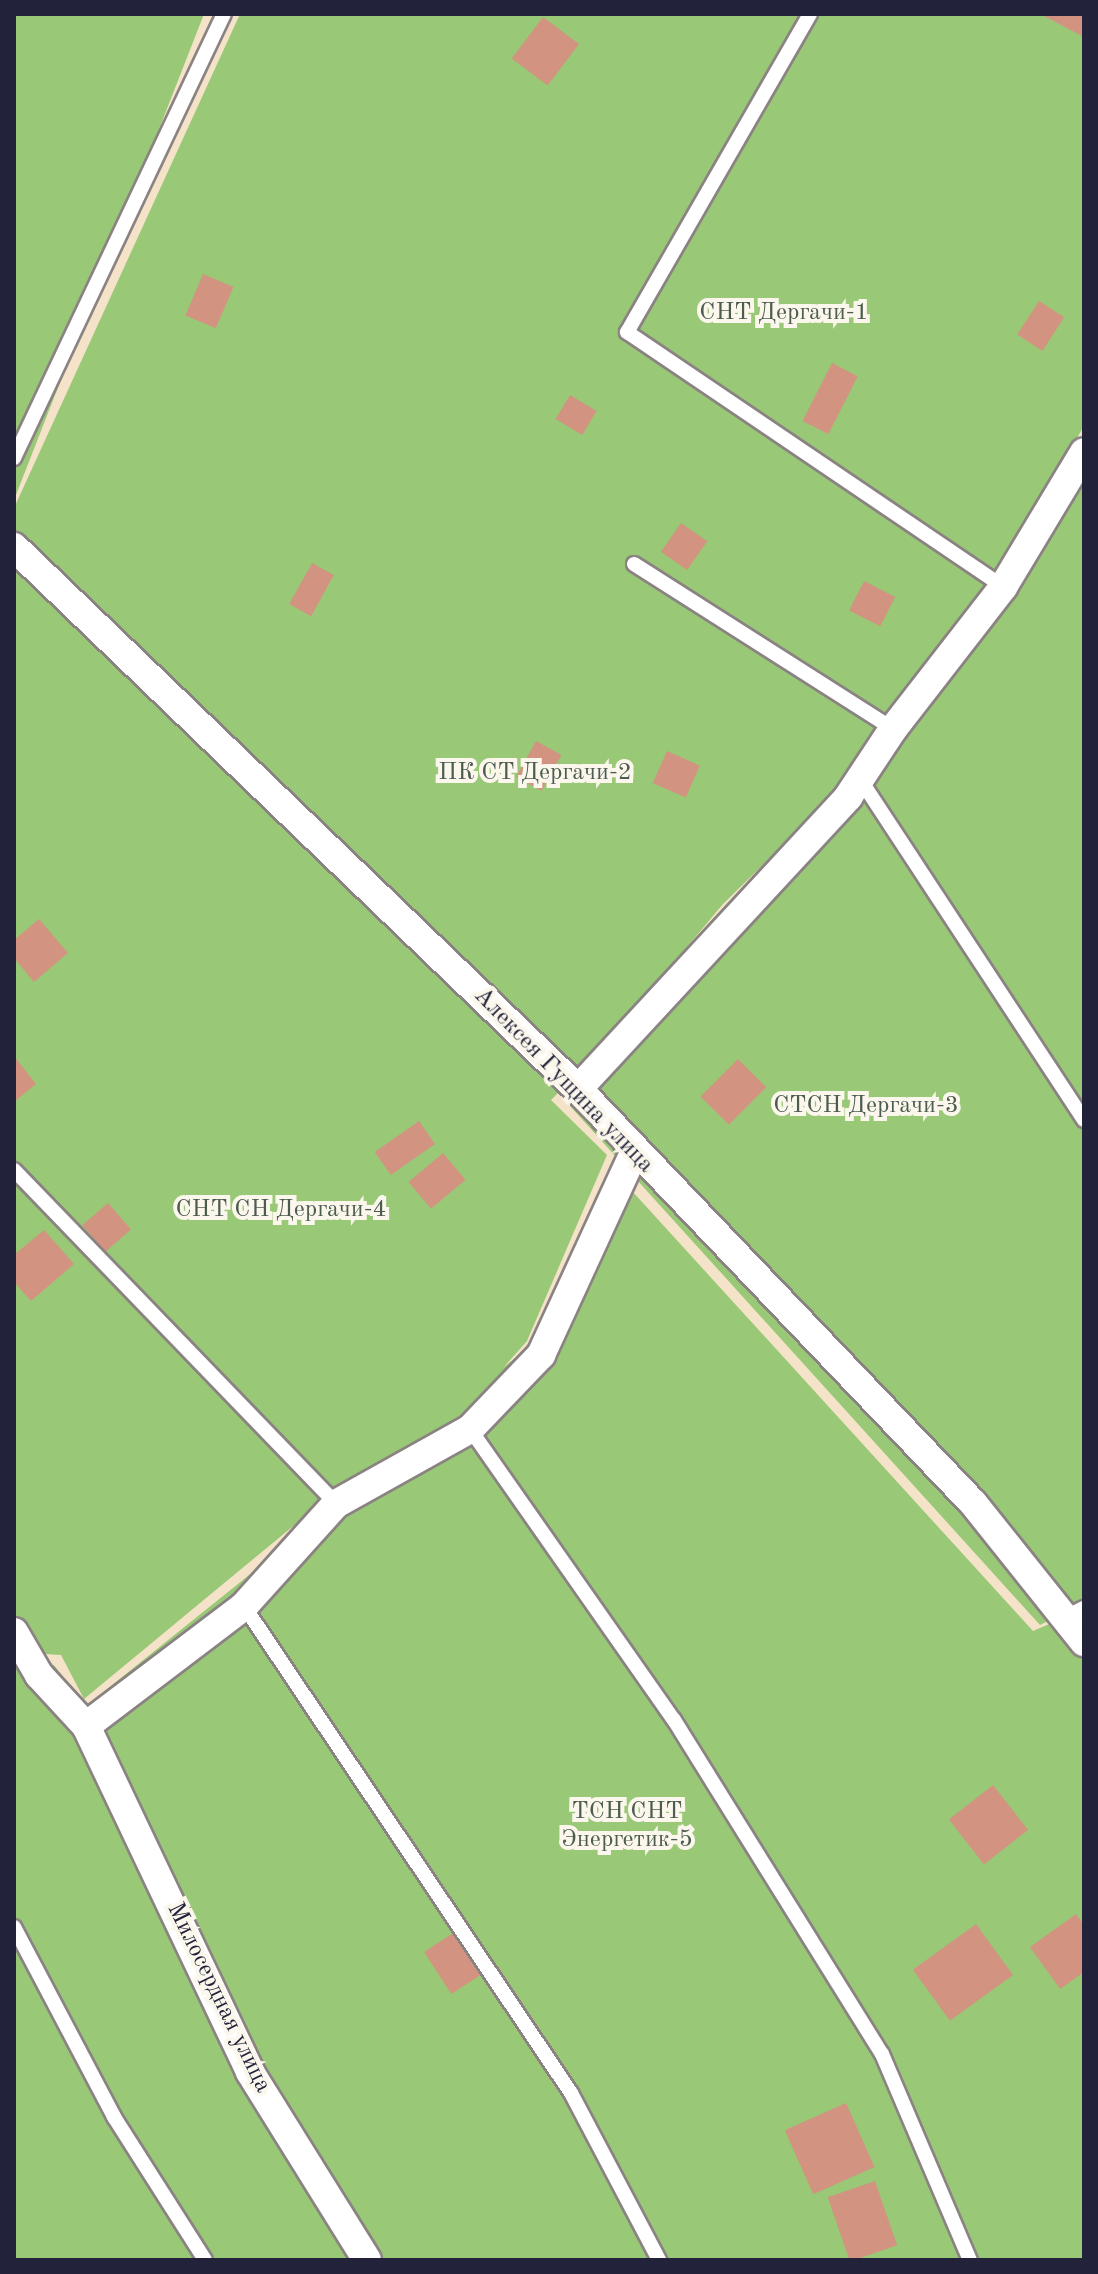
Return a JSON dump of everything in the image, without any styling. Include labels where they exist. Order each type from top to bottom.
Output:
[{"type":"street","points":[[578,1089],[860,779],[893,729],[1003,587],[1083,457]]},
{"type":"street","name":"Алексея Гущина улица","points":[[14,547],[578,1089],[634,1153],[973,1503],[1074,1613],[1084,1642]]},
{"type":"street","points":[[86,1726],[244,1606],[336,1504],[470,1429],[541,1355],[634,1153]]},
{"type":"street","name":"Милосердная улица","points":[[14,1632],[26,1674],[86,1726],[250,2072],[367,2260]]},
{"type":"lane","points":[[14,458],[224,14]]},
{"type":"lane","points":[[810,14],[627,332],[1003,587]]},
{"type":"lane","points":[[634,564],[893,729]]},
{"type":"lane","points":[[860,779],[1084,1120]]},
{"type":"lane","points":[[14,1170],[336,1504]]},
{"type":"lane","points":[[470,1429],[674,1720],[882,2054],[970,2260]]},
{"type":"lane","points":[[244,1606],[571,2093],[659,2260]]},
{"type":"lane","points":[[14,1927],[114,2117],[205,2260]]},
{"type":"green space","points":[[14,14],[204,14],[14,500]]},
{"type":"green space","points":[[240,14],[1084,14],[1084,426],[1001,566],[837,792],[723,904],[598,1053],[551,1100],[607,1155],[527,1341],[504,1367],[534,1343],[612,1169],[1033,1631],[1084,1609],[1084,2260],[14,2260],[14,1662],[54,1665],[86,1706],[396,1457],[303,1518],[84,1699],[61,1655],[14,1652],[14,508]]},
{"type":"green space","name":"СТСН Дергачи-3","points":[[1084,473],[1084,1603],[1040,1625],[570,1106],[874,776]]},
{"type":"building","points":[[1040,14],[1084,14],[1082,36]]},
{"type":"building","points":[[543,17],[579,44],[548,86],[512,59]]},
{"type":"building","points":[[203,274],[233,287],[216,328],[185,315]]},
{"type":"building","points":[[1039,301],[1064,317],[1042,351],[1017,335]]},
{"type":"building","points":[[832,363],[858,376],[828,434],[802,421]]},
{"type":"building","points":[[570,395],[597,411],[582,435],[556,419]]},
{"type":"building","points":[[681,523],[707,541],[687,570],[661,552]]},
{"type":"building","points":[[312,563],[334,575],[311,616],[289,604]]},
{"type":"building","points":[[864,581],[895,597],[880,626],[849,610]]},
{"type":"building","points":[[536,741],[561,755],[541,791],[516,777]]},
{"type":"building","points":[[667,751],[700,766],[686,798],[653,783]]},
{"type":"building","points":[[39,919],[68,953],[34,982],[14,958],[14,940]]},
{"type":"building","points":[[14,1056],[36,1084],[14,1102]]},
{"type":"building","points":[[738,1059],[766,1087],[729,1125],[701,1096]]},
{"type":"building","points":[[419,1121],[435,1144],[391,1175],[375,1152]]},
{"type":"building","points":[[443,1153],[465,1180],[431,1209],[409,1182]]},
{"type":"building","points":[[108,1203],[131,1229],[105,1252],[82,1225]]},
{"type":"building","points":[[44,1230],[74,1264],[31,1301],[14,1282],[14,1255]]},
{"type":"building","points":[[993,1785],[1028,1830],[984,1864],[949,1819]]},
{"type":"building","points":[[1076,1914],[1084,1925],[1084,1972],[1060,1989],[1030,1947]]},
{"type":"building","points":[[976,1924],[1013,1975],[950,2021],[913,1970]]},
{"type":"building","points":[[461,1928],[488,1970],[451,1994],[424,1952]]},
{"type":"building","points":[[846,2103],[874,2167],[813,2194],[785,2130]]},
{"type":"building","points":[[875,2181],[897,2245],[849,2260],[828,2197]]},
{"type":"park label","name":"СНТ Дергачи-1","points":[[784,314]]},
{"type":"park label","name":"ПК СТ Дергачи-2","points":[[535,774]]},
{"type":"park label","name":"СНТ СН Дергачи-4","points":[[281,1211]]},
{"type":"park label","name":"ТСН СНТ Энергетик-5","points":[[627,1827]]}]
